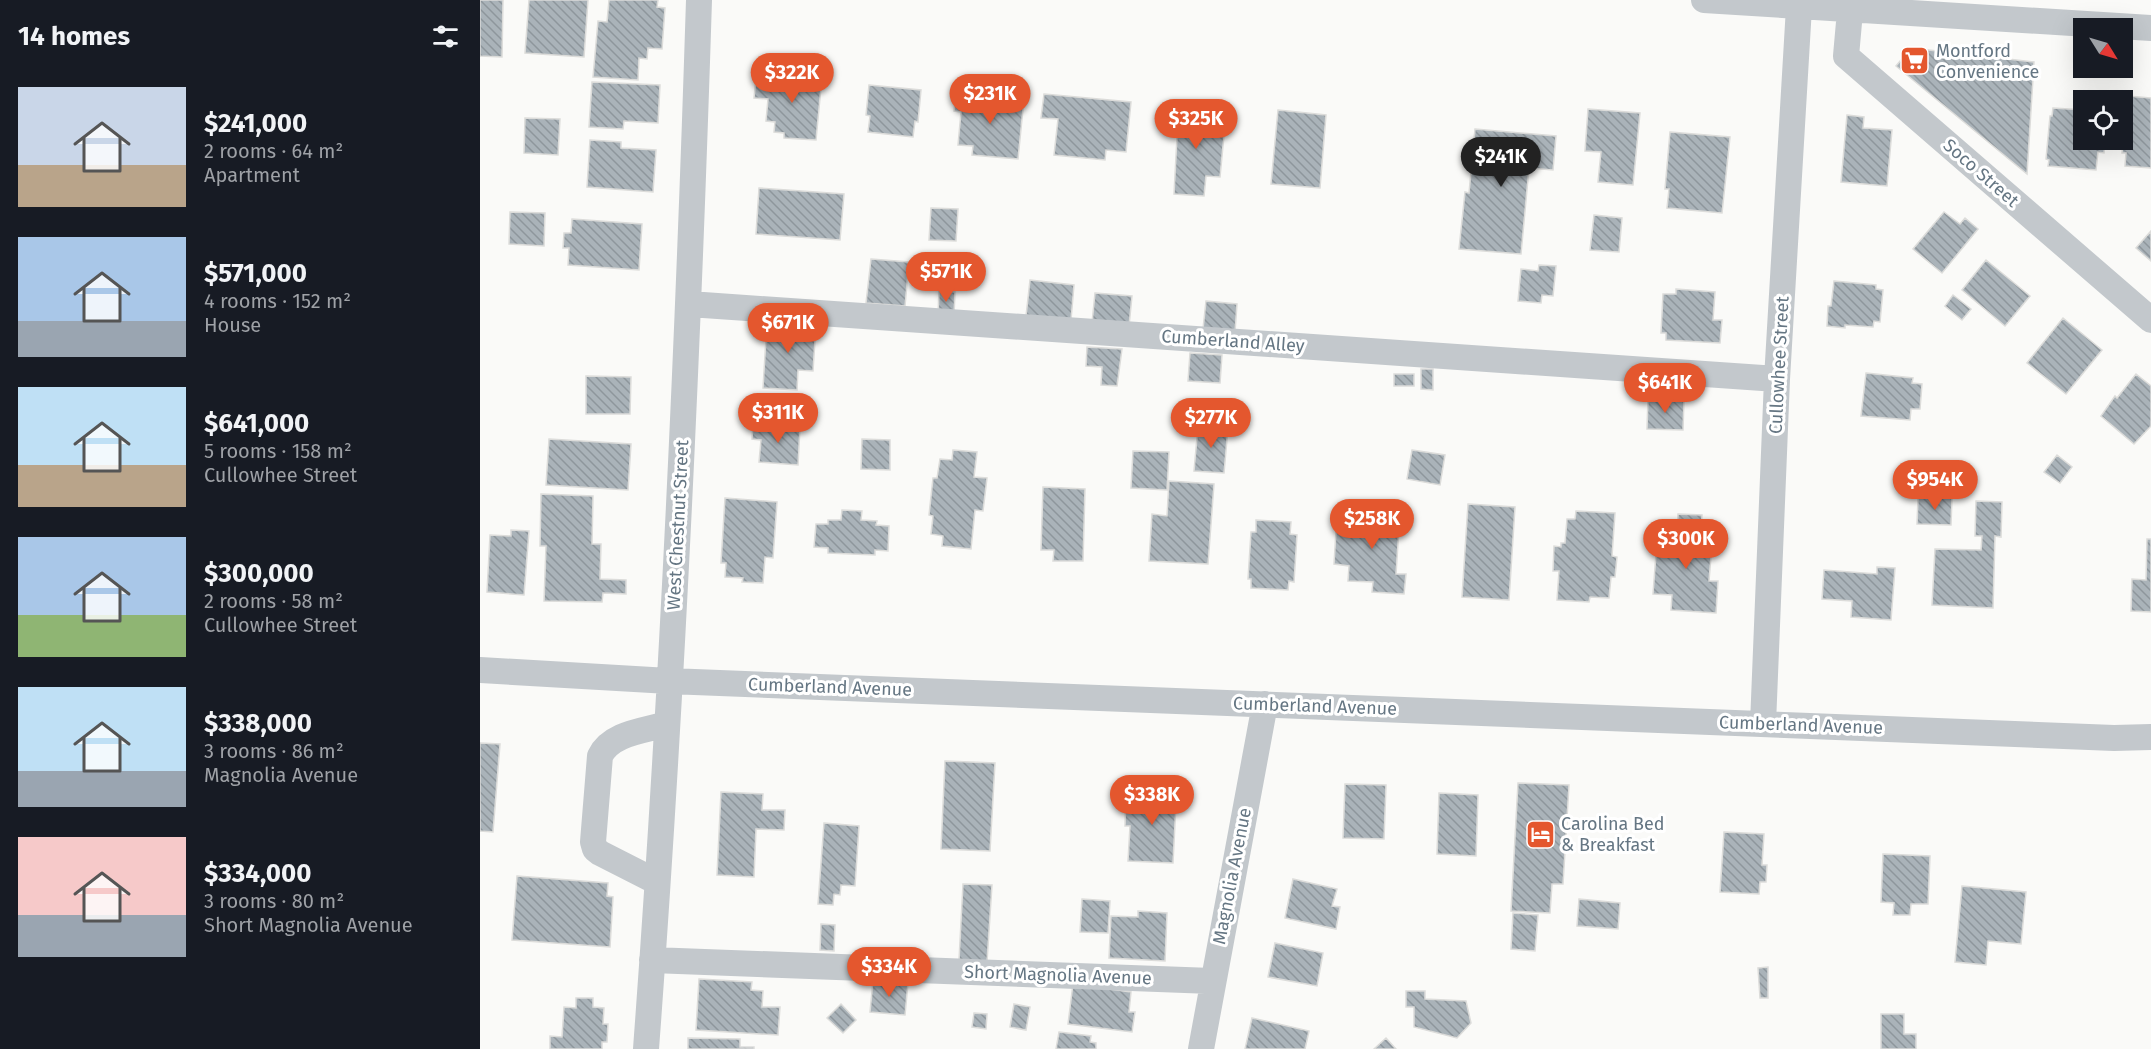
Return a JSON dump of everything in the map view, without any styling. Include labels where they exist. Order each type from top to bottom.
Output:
[{"type":"street","name":"West Chestnut Street","points":[[646,1049],[667,724],[689,304],[699,0]]},
{"type":"street","points":[[1704,0],[1799,7],[1850,5],[2151,28]]},
{"type":"street","name":"Soco Street","points":[[1850,5],[1846,56],[2151,321]]},
{"type":"street","name":"Cullowhee Street","points":[[1762,724],[1777,379],[1799,7]]},
{"type":"street","name":"Cumberland Alley","points":[[689,304],[1777,379]]},
{"type":"street","name":"Cumberland Avenue","points":[[480,670],[669,681],[2114,738],[2151,737]]},
{"type":"street","name":"Magnolia Avenue","points":[[1201,1049],[1264,704]]},
{"type":"street","points":[[657,882],[600,853],[595,849],[593,842],[600,756],[604,747],[613,740],[667,724]]},
{"type":"street","name":"Short Magnolia Avenue","points":[[652,960],[1212,981]]},
{"type":"building","points":[[480,0],[503,0],[502,57],[480,56]]},
{"type":"building","points":[[529,0],[588,0],[584,57],[525,53]]},
{"type":"building","points":[[609,0],[658,0],[657,7],[665,8],[662,49],[648,48],[647,59],[639,58],[638,80],[593,77],[598,21],[607,22]]},
{"type":"building","points":[[1911,48],[2034,62],[2027,174],[1896,66]]},
{"type":"building","points":[[758,68],[773,69],[773,78],[757,77]]},
{"type":"building","points":[[779,73],[822,77],[816,140],[784,138],[784,133],[774,132],[775,122],[766,121],[768,99],[754,98],[756,78],[778,80]]},
{"type":"building","points":[[592,82],[660,85],[658,123],[624,121],[623,129],[589,127]]},
{"type":"building","points":[[869,85],[921,90],[918,122],[915,121],[913,137],[868,132],[870,116],[866,115]]},
{"type":"building","points":[[956,93],[1024,99],[1018,159],[972,155],[973,146],[958,145],[961,112],[954,111]]},
{"type":"building","points":[[1044,94],[1131,102],[1126,152],[1106,150],[1105,160],[1054,155],[1058,119],[1041,118]]},
{"type":"building","points":[[2133,96],[2151,98],[2151,168],[2125,166],[2126,153],[2122,153],[2122,150],[2133,150]]},
{"type":"building","points":[[2053,108],[2073,109],[2073,150],[2104,150],[2104,153],[2098,152],[2096,170],[2048,166],[2049,160],[2046,159],[2050,116],[2052,116]]},
{"type":"building","points":[[1185,109],[1214,111],[1213,123],[1225,125],[1220,177],[1206,176],[1204,196],[1174,194],[1177,137],[1170,136],[1172,113],[1185,114]]},
{"type":"building","points":[[1588,109],[1640,113],[1633,185],[1598,182],[1601,152],[1585,151]]},
{"type":"building","points":[[1278,110],[1326,115],[1320,188],[1271,184]]},
{"type":"building","points":[[1847,115],[1864,117],[1863,128],[1892,130],[1887,186],[1841,182]]},
{"type":"building","points":[[525,118],[560,119],[558,155],[524,153]]},
{"type":"building","points":[[1475,129],[1556,136],[1553,170],[1529,168],[1521,254],[1459,249],[1465,192],[1469,193]]},
{"type":"building","points":[[1670,132],[1730,137],[1722,213],[1667,208],[1669,189],[1665,189]]},
{"type":"building","points":[[590,140],[621,142],[621,148],[656,150],[653,192],[587,187]]},
{"type":"building","points":[[759,188],[844,194],[840,240],[756,234]]},
{"type":"building","points":[[931,208],[958,209],[956,241],[929,240]]},
{"type":"building","points":[[510,212],[545,213],[544,246],[509,244]]},
{"type":"building","points":[[1944,212],[1960,224],[1965,218],[1978,229],[1942,273],[1913,249]]},
{"type":"building","points":[[1594,215],[1622,218],[1619,252],[1590,250]]},
{"type":"building","points":[[572,219],[642,224],[639,270],[568,265],[569,248],[563,248],[564,233],[571,233]]},
{"type":"building","points":[[2151,231],[2151,261],[2136,248]]},
{"type":"building","points":[[871,259],[909,262],[905,306],[866,303]]},
{"type":"building","points":[[1986,260],[2030,296],[2005,326],[1962,290]]},
{"type":"building","points":[[1539,265],[1556,266],[1553,296],[1542,295],[1541,303],[1518,301],[1521,269],[1538,271]]},
{"type":"building","points":[[1030,280],[1074,285],[1071,320],[1026,316]]},
{"type":"building","points":[[1834,281],[1876,285],[1876,289],[1883,290],[1880,322],[1874,321],[1873,327],[1827,326],[1828,306],[1831,306]]},
{"type":"building","points":[[1676,289],[1715,292],[1713,320],[1722,320],[1720,343],[1666,340],[1666,333],[1661,333],[1663,294],[1676,294]]},
{"type":"building","points":[[939,291],[955,292],[954,315],[938,315]]},
{"type":"building","points":[[1095,293],[1132,296],[1129,326],[1092,323]]},
{"type":"building","points":[[1953,295],[1971,309],[1962,320],[1945,306]]},
{"type":"building","points":[[1206,301],[1237,304],[1235,332],[1203,329]]},
{"type":"building","points":[[2063,318],[2102,350],[2066,394],[2027,363]]},
{"type":"building","points":[[767,322],[816,325],[813,371],[798,370],[797,390],[763,388]]},
{"type":"building","points":[[1087,347],[1122,349],[1117,386],[1101,385],[1102,367],[1086,366]]},
{"type":"building","points":[[1190,353],[1222,355],[1220,383],[1188,381]]},
{"type":"building","points":[[1421,369],[1433,369],[1433,390],[1421,389]]},
{"type":"building","points":[[1866,373],[1913,378],[1912,383],[1922,384],[1920,409],[1911,409],[1910,420],[1861,416]]},
{"type":"building","points":[[1394,374],[1414,374],[1414,386],[1394,386]]},
{"type":"building","points":[[2136,374],[2151,386],[2151,426],[2134,444],[2101,416],[2115,396],[2117,398]]},
{"type":"building","points":[[586,376],[631,377],[630,414],[586,414]]},
{"type":"building","points":[[1648,398],[1684,399],[1683,430],[1647,429]]},
{"type":"building","points":[[753,424],[800,427],[798,465],[759,462],[761,440],[752,439]]},
{"type":"building","points":[[1198,426],[1228,428],[1224,473],[1194,471]]},
{"type":"building","points":[[549,439],[631,444],[628,490],[546,485]]},
{"type":"building","points":[[862,439],[890,440],[890,470],[861,469]]},
{"type":"building","points":[[953,450],[977,452],[974,477],[987,478],[983,511],[975,510],[971,549],[942,546],[943,536],[931,534],[933,516],[929,515],[933,478],[937,478],[940,459],[952,460]]},
{"type":"building","points":[[1412,450],[1445,455],[1440,485],[1407,479]]},
{"type":"building","points":[[1133,451],[1169,452],[1167,490],[1131,488]]},
{"type":"building","points":[[2057,455],[2072,467],[2060,483],[2044,472]]},
{"type":"building","points":[[1169,481],[1214,484],[1208,564],[1149,561],[1152,514],[1167,516]]},
{"type":"building","points":[[1043,487],[1085,489],[1083,561],[1053,561],[1054,550],[1041,550]]},
{"type":"building","points":[[541,494],[593,496],[592,544],[601,544],[600,579],[626,580],[626,594],[603,593],[602,602],[544,601],[546,546],[540,546]]},
{"type":"building","points":[[725,498],[777,502],[773,558],[765,557],[763,583],[742,582],[743,578],[725,577],[726,563],[721,563]]},
{"type":"building","points":[[1918,498],[1952,498],[1951,525],[1917,524]]},
{"type":"building","points":[[1976,501],[2002,502],[2001,537],[1995,536],[1993,608],[1932,605],[1935,549],[1981,550],[1982,536],[1975,536]]},
{"type":"building","points":[[1468,504],[1515,507],[1509,600],[1462,597]]},
{"type":"building","points":[[842,510],[862,511],[861,520],[877,521],[876,525],[889,526],[888,551],[875,550],[875,555],[828,553],[828,548],[814,547],[816,524],[828,524],[828,520],[841,520]]},
{"type":"building","points":[[1349,510],[1407,514],[1406,528],[1399,528],[1396,574],[1406,574],[1404,594],[1372,592],[1373,582],[1348,581],[1349,566],[1334,564],[1336,531],[1348,532]]},
{"type":"building","points":[[1576,511],[1615,513],[1612,556],[1617,557],[1615,577],[1611,577],[1609,598],[1590,597],[1589,602],[1557,600],[1559,571],[1553,571],[1554,546],[1561,547],[1561,543],[1565,543],[1567,519],[1575,519]]},
{"type":"building","points":[[1678,514],[1702,515],[1699,556],[1711,556],[1709,581],[1718,581],[1716,613],[1671,610],[1672,595],[1653,594],[1656,554],[1663,554],[1664,537],[1677,538]]},
{"type":"building","points":[[1256,520],[1291,522],[1290,534],[1297,535],[1294,582],[1289,581],[1288,590],[1251,588],[1251,579],[1248,579],[1251,532],[1256,532]]},
{"type":"building","points":[[511,530],[529,531],[524,595],[487,592],[490,535],[511,536]]},
{"type":"building","points":[[2147,539],[2151,539],[2151,612],[2131,611],[2132,579],[2146,580]]},
{"type":"building","points":[[1877,567],[1895,568],[1891,620],[1851,617],[1852,601],[1822,599],[1824,570],[1877,574]]},
{"type":"building","points":[[480,743],[500,744],[493,832],[480,831]]},
{"type":"building","points":[[945,761],[995,763],[990,851],[941,849]]},
{"type":"building","name":"Carolina Bed & Breakfast","points":[[1518,783],[1569,785],[1563,884],[1552,884],[1550,913],[1511,911]]},
{"type":"building","points":[[1345,784],[1386,785],[1384,839],[1343,838]]},
{"type":"building","points":[[721,792],[763,794],[762,810],[785,810],[784,830],[756,829],[754,877],[717,875]]},
{"type":"building","points":[[1166,792],[1181,792],[1180,804],[1176,804],[1173,863],[1128,861],[1130,826],[1125,826],[1126,793],[1165,795]]},
{"type":"building","points":[[1439,793],[1478,795],[1476,856],[1437,854]]},
{"type":"building","points":[[824,823],[859,826],[855,886],[841,885],[840,895],[834,894],[833,905],[818,904]]},
{"type":"building","points":[[1724,832],[1764,834],[1762,865],[1767,865],[1766,882],[1760,882],[1759,894],[1720,892]]},
{"type":"building","points":[[1883,854],[1930,856],[1928,904],[1911,904],[1910,915],[1893,915],[1894,903],[1881,902]]},
{"type":"building","points":[[517,876],[608,883],[607,896],[613,897],[610,947],[512,940]]},
{"type":"building","points":[[1293,879],[1337,889],[1332,906],[1340,907],[1336,929],[1285,918]]},
{"type":"building","points":[[963,884],[992,885],[987,962],[959,960]]},
{"type":"building","points":[[1962,886],[2026,892],[2021,944],[1988,941],[1986,965],[1955,962]]},
{"type":"building","points":[[1082,899],[1110,901],[1108,933],[1080,932]]},
{"type":"building","points":[[1579,899],[1620,903],[1618,929],[1577,926]]},
{"type":"building","points":[[1138,911],[1167,913],[1165,961],[1109,958],[1111,916],[1138,917]]},
{"type":"building","points":[[1513,913],[1538,915],[1535,951],[1511,949]]},
{"type":"building","points":[[821,924],[835,925],[834,951],[820,950]]},
{"type":"building","points":[[1275,943],[1323,953],[1317,986],[1268,977]]},
{"type":"building","points":[[1768,967],[1768,998],[1760,998],[1758,968]]},
{"type":"building","points":[[699,979],[752,982],[751,990],[763,991],[762,1007],[780,1007],[778,1035],[696,1030]]},
{"type":"building","points":[[873,981],[908,983],[905,1015],[870,1012]]},
{"type":"building","points":[[1073,984],[1131,992],[1129,1012],[1135,1012],[1132,1032],[1068,1024]]},
{"type":"building","points":[[1406,991],[1425,991],[1425,999],[1466,1001],[1471,1023],[1457,1038],[1414,1027],[1414,1007],[1406,1007]]},
{"type":"building","points":[[576,998],[593,998],[593,1007],[604,1008],[603,1024],[608,1024],[607,1042],[602,1042],[602,1049],[550,1049],[550,1036],[562,1037],[564,1007],[576,1008]]},
{"type":"building","points":[[841,1004],[856,1020],[843,1033],[827,1018]]},
{"type":"building","points":[[1014,1004],[1030,1007],[1026,1030],[1010,1027]]},
{"type":"building","points":[[974,1013],[987,1014],[986,1029],[972,1027]]},
{"type":"building","points":[[1881,1014],[1904,1014],[1904,1034],[1916,1034],[1916,1049],[1881,1049]]},
{"type":"building","points":[[1252,1018],[1309,1031],[1305,1049],[1245,1049]]},
{"type":"building","points":[[1059,1032],[1091,1036],[1090,1042],[1096,1043],[1096,1049],[1056,1049]]},
{"type":"building","points":[[688,1038],[740,1039],[740,1047],[754,1047],[754,1049],[688,1049]]},
{"type":"building","points":[[1386,1038],[1396,1049],[1374,1049]]},
{"type":"place","name":"Montford Convenience","points":[[1915,61]]},
{"type":"place","name":"Carolina Bed & Breakfast","points":[[1540,834]]}]
